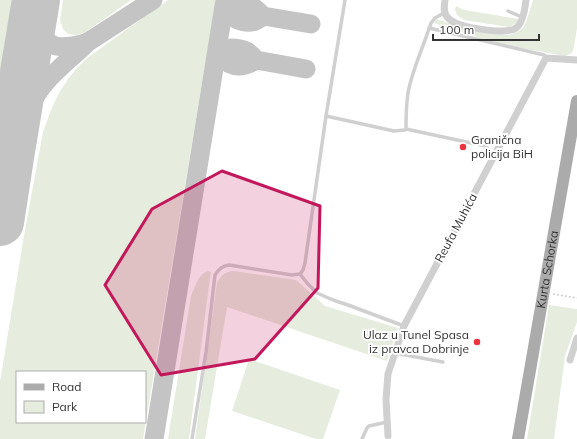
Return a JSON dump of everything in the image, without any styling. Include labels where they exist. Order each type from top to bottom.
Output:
[{"type":"main road","name":"Kurta Schorka","points":[[518,439],[577,101]]},
{"type":"street","points":[[445,0],[444,12],[448,18],[458,24],[486,30],[503,31],[517,28],[522,17],[526,0]]},
{"type":"street","points":[[546,58],[577,60]]},
{"type":"street","name":"Reufa Muhića","points":[[388,436],[386,400],[388,374],[404,326],[546,58]]},
{"type":"street","points":[[570,360],[577,338]]},
{"type":"lane","points":[[192,439],[206,352],[215,275],[219,269],[229,265],[292,275],[300,274],[303,270],[345,0]]},
{"type":"lane","points":[[508,11],[522,17]]},
{"type":"lane","points":[[406,129],[406,107],[409,88],[417,61],[431,23],[434,18],[444,12]]},
{"type":"lane","points":[[429,28],[544,55],[546,58]]},
{"type":"lane","points":[[326,116],[394,131],[406,129],[485,146],[495,154]]},
{"type":"lane","points":[[300,274],[318,293],[404,326]]},
{"type":"lane","points":[[395,352],[443,362]]},
{"type":"lane","points":[[362,439],[366,428],[387,422]]},
{"type":"path","points":[[543,293],[577,298]]},
{"type":"highlighted area","points":[[222,171],[320,206],[318,288],[255,359],[161,375],[105,285],[152,209]]},
{"type":"green space","points":[[0,0],[17,0],[0,100]]},
{"type":"green space","points":[[63,0],[131,0],[84,33],[76,35],[68,34],[63,29],[60,20]]},
{"type":"green space","points":[[168,0],[215,0],[215,9],[146,421],[146,371],[16,371],[16,423],[146,423],[143,439],[0,439],[0,382],[43,132],[59,93],[77,68],[87,58]]},
{"type":"green space","points":[[533,0],[577,0],[577,28],[573,51],[570,54],[565,56],[511,46],[483,39],[434,23],[436,19],[470,30],[509,35],[523,28]]},
{"type":"green space","points":[[456,6],[464,10],[519,19],[516,23],[509,27],[464,20],[457,15],[455,10]]},
{"type":"green space","points":[[208,271],[211,272],[189,439],[168,439],[191,296],[199,278]]},
{"type":"green space","points":[[233,271],[296,280],[325,306],[398,328],[387,361],[227,307],[205,439],[195,439],[217,283],[224,274]]},
{"type":"green space","points":[[549,305],[577,309],[577,322],[565,356],[554,439],[527,439]]},
{"type":"green space","points":[[249,359],[340,390],[323,439],[316,439],[232,411]]},
{"type":"taxiway","points":[[10,157],[29,108],[40,90],[46,82],[88,42],[62,47],[53,45],[47,41],[40,25],[37,0]]},
{"type":"taxiway","points":[[88,42],[153,0]]},
{"type":"taxiway","points":[[154,439],[225,0]]},
{"type":"taxiway","points":[[235,5],[251,6],[263,16],[253,22],[243,22],[228,14],[224,10],[235,5]]},
{"type":"taxiway","points":[[263,16],[311,24]]},
{"type":"taxiway","points":[[231,48],[245,51],[251,54],[256,60],[245,65],[235,66],[226,62],[217,54],[231,48]]},
{"type":"taxiway","points":[[256,60],[306,69]]},
{"type":"runway","points":[[0,222],[36,0]]},
{"type":"place","name":"Granična policija BiH","points":[[463,147]]},
{"type":"place","name":"Ulaz u Tunel Spasa iz pravca Dobrinje","points":[[477,342]]}]
